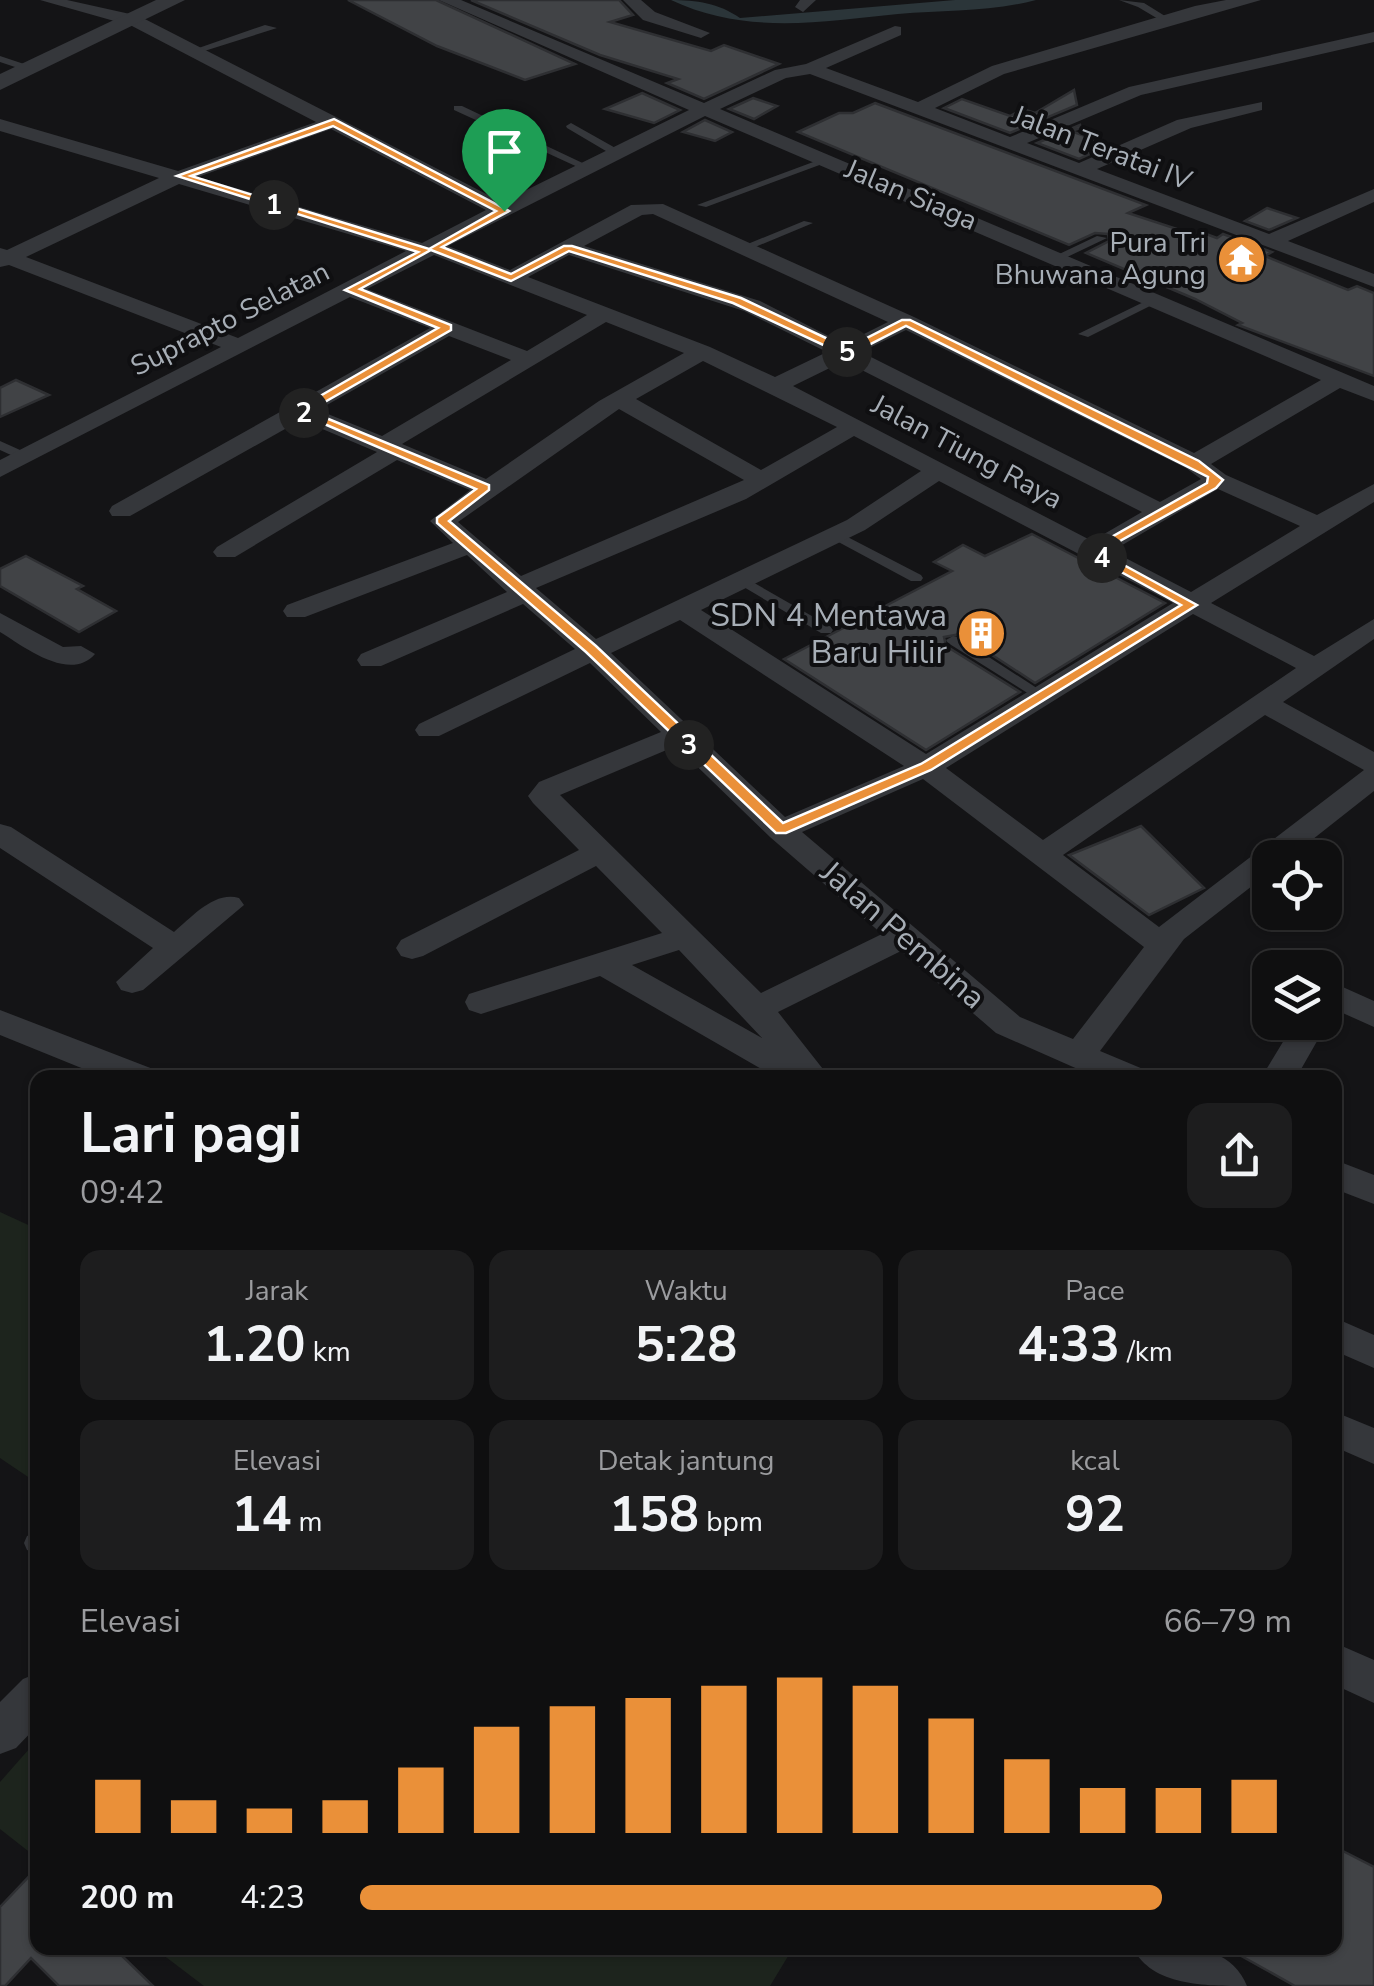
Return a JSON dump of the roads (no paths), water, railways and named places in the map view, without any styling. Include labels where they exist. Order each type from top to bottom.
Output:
[{"type":"street","points":[[48,0],[135,22],[504,211]]},
{"type":"street","points":[[0,83],[135,22],[174,0]]},
{"type":"street","name":"Jalan Siaga","points":[[451,0],[1374,394]]},
{"type":"street","points":[[631,0],[649,16],[701,33]]},
{"type":"street","points":[[919,109],[998,70],[1195,11],[1253,0]]},
{"type":"street","name":"Suprapto Selatan","points":[[0,470],[615,152],[781,74],[811,68],[895,31]]},
{"type":"street","points":[[1012,143],[1136,91],[1374,37]]},
{"type":"street","name":"Jalan Teratai IV","points":[[811,68],[1374,281]]},
{"type":"street","points":[[1081,169],[1184,124],[1256,106]]},
{"type":"street","points":[[3,257],[182,176],[334,122]]},
{"type":"street","name":"Jalan Tiung Raya","points":[[0,126],[430,250],[702,352],[855,426],[1313,666]]},
{"type":"street","points":[[1271,241],[1374,195]]},
{"type":"street","points":[[511,278],[648,207],[906,322],[1195,463],[1217,480],[1318,526]]},
{"type":"street","points":[[568,248],[737,300],[1163,513]]},
{"type":"street","points":[[3,257],[237,346]]},
{"type":"street","points":[[351,290],[528,359]]},
{"type":"street","points":[[226,552],[604,314]]},
{"type":"street","points":[[776,386],[906,322]]},
{"type":"street","points":[[122,512],[447,328]]},
{"type":"street","name":"Jalan Pembina","points":[[702,352],[618,400],[484,488],[442,521],[591,649],[781,830],[1008,1025],[1114,1070]]},
{"type":"street","points":[[1195,463],[1338,379]]},
{"type":"street","points":[[618,400],[763,480]]},
{"type":"street","points":[[300,411],[484,488]]},
{"type":"street","points":[[370,660],[763,480],[855,426]]},
{"type":"street","points":[[429,730],[878,514],[938,471]]},
{"type":"street","points":[[1091,552],[1217,480]]},
{"type":"street","points":[[781,830],[926,767],[1374,492]]},
{"type":"street","points":[[296,611],[468,546]]},
{"type":"street","points":[[682,609],[926,767],[1162,945]]},
{"type":"street","points":[[0,621],[58,656],[82,654]]},
{"type":"street","points":[[1044,854],[1374,626]]},
{"type":"street","points":[[1263,702],[1374,764]]},
{"type":"street","points":[[678,735],[545,791],[544,798],[757,1009],[807,1070]]},
{"type":"street","points":[[1080,1054],[1162,945],[1186,920],[1374,777]]},
{"type":"street","points":[[0,834],[172,946]]},
{"type":"street","points":[[412,948],[601,852]]},
{"type":"street","points":[[132,982],[172,946],[228,905]]},
{"type":"street","points":[[757,1009],[904,936]]},
{"type":"street","points":[[482,1002],[686,937]]},
{"type":"street","points":[[606,965],[791,1070]]},
{"type":"street","points":[[1342,999],[1374,1015]]},
{"type":"street","points":[[0,1022],[122,1070]]},
{"type":"street","points":[[1283,1070],[1301,1040]]},
{"type":"street","points":[[1342,1177],[1374,1190]]},
{"type":"street","points":[[1342,1337],[1374,1352]]},
{"type":"street","points":[[1342,1432],[1374,1447]]},
{"type":"street","points":[[1342,1666],[1374,1682]]},
{"type":"street","points":[[0,1732],[30,1702]]},
{"type":"street","points":[[1169,1955],[1223,1986]]},
{"type":"lane","points":[[1124,0],[1168,21]]},
{"type":"lane","points":[[195,51],[272,28],[268,27]]},
{"type":"lane","points":[[0,59],[30,69]]},
{"type":"lane","points":[[458,108],[586,167]]},
{"type":"lane","points":[[571,126],[615,152]]},
{"type":"lane","points":[[702,205],[828,160]]},
{"type":"lane","points":[[744,248],[808,224]]},
{"type":"lane","points":[[1058,257],[1101,238]]},
{"type":"lane","points":[[1084,334],[1156,300]]},
{"type":"lane","points":[[0,445],[24,457]]},
{"type":"lane","points":[[836,535],[916,578]]},
{"type":"lane","points":[[742,580],[826,630]]},
{"type":"lane","points":[[954,640],[1042,696]]},
{"type":"place","name":"Pura Tri Bhuwana Agung","points":[[1241,259]]},
{"type":"place","name":"SDN 4 Mentawa Baru Hilir","points":[[982,633]]}]
